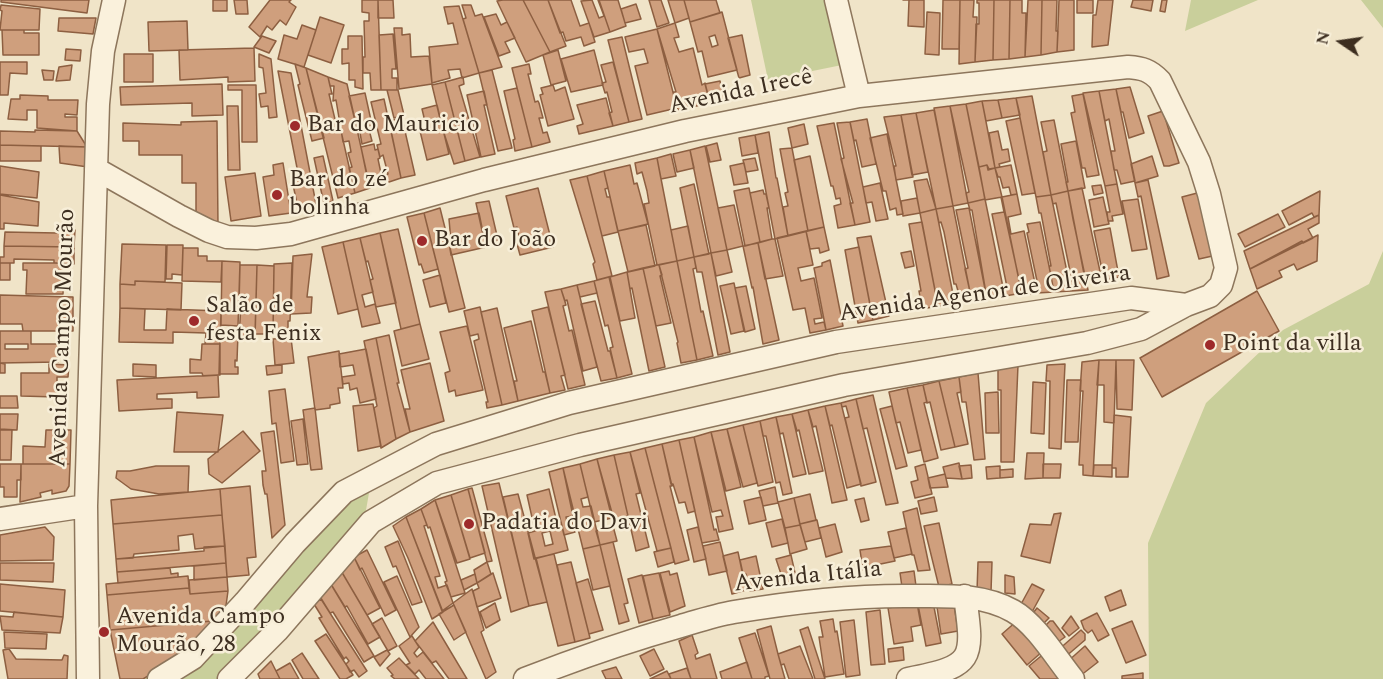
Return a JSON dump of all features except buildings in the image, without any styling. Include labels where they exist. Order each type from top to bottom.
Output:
[{"type":"street","name":"Avenida Campo Mourão","points":[[88,679],[86,506],[98,104],[103,51],[114,0]]},
{"type":"street","points":[[836,0],[859,96]]},
{"type":"street","name":"Avenida Irecê","points":[[96,169],[209,231],[227,237],[256,238],[291,234],[484,180],[685,131],[859,96],[1128,67],[1143,68],[1160,81],[1199,162],[1226,268],[1221,285],[1210,296],[1186,305]]},
{"type":"street","name":"Avenida Agenor de Oliveira","points":[[159,679],[193,658],[295,543],[344,492],[436,444],[569,403],[836,342],[1131,298],[1186,305]]},
{"type":"street","points":[[229,679],[277,631],[372,522],[437,483],[580,445],[844,385],[1087,343],[1141,329],[1186,305]]},
{"type":"street","points":[[0,519],[86,506]]},
{"type":"street","name":"Avenida Itália","points":[[525,679],[645,636],[731,612],[798,603],[886,596],[965,596],[1012,610],[1026,620],[1073,679]]},
{"type":"street","points":[[908,679],[951,668],[963,661],[968,651],[970,638],[965,596]]},
{"type":"green space","points":[[751,0],[829,0],[842,65],[768,80]]},
{"type":"green space","points":[[1191,0],[1258,0],[1185,31]]},
{"type":"green space","points":[[1361,0],[1383,0],[1383,28]]},
{"type":"green space","points":[[1383,251],[1383,679],[1149,679],[1148,543],[1206,403],[1283,330],[1369,284]]},
{"type":"green space","points":[[369,479],[362,533],[226,679],[140,679],[211,646]]},
{"type":"place","name":"Bar do Mauricio","points":[[295,126]]},
{"type":"place","name":"Bar do zé bolinha","points":[[277,195]]},
{"type":"place","name":"Bar do João","points":[[422,241]]},
{"type":"place","name":"Salão de festa Fenix","points":[[194,321]]},
{"type":"place","name":"Point da villa","points":[[1210,345]]},
{"type":"place","name":"Padatia do Davi","points":[[469,524]]},
{"type":"place","name":"Avenida Campo Mourão, 28","points":[[104,632]]}]
